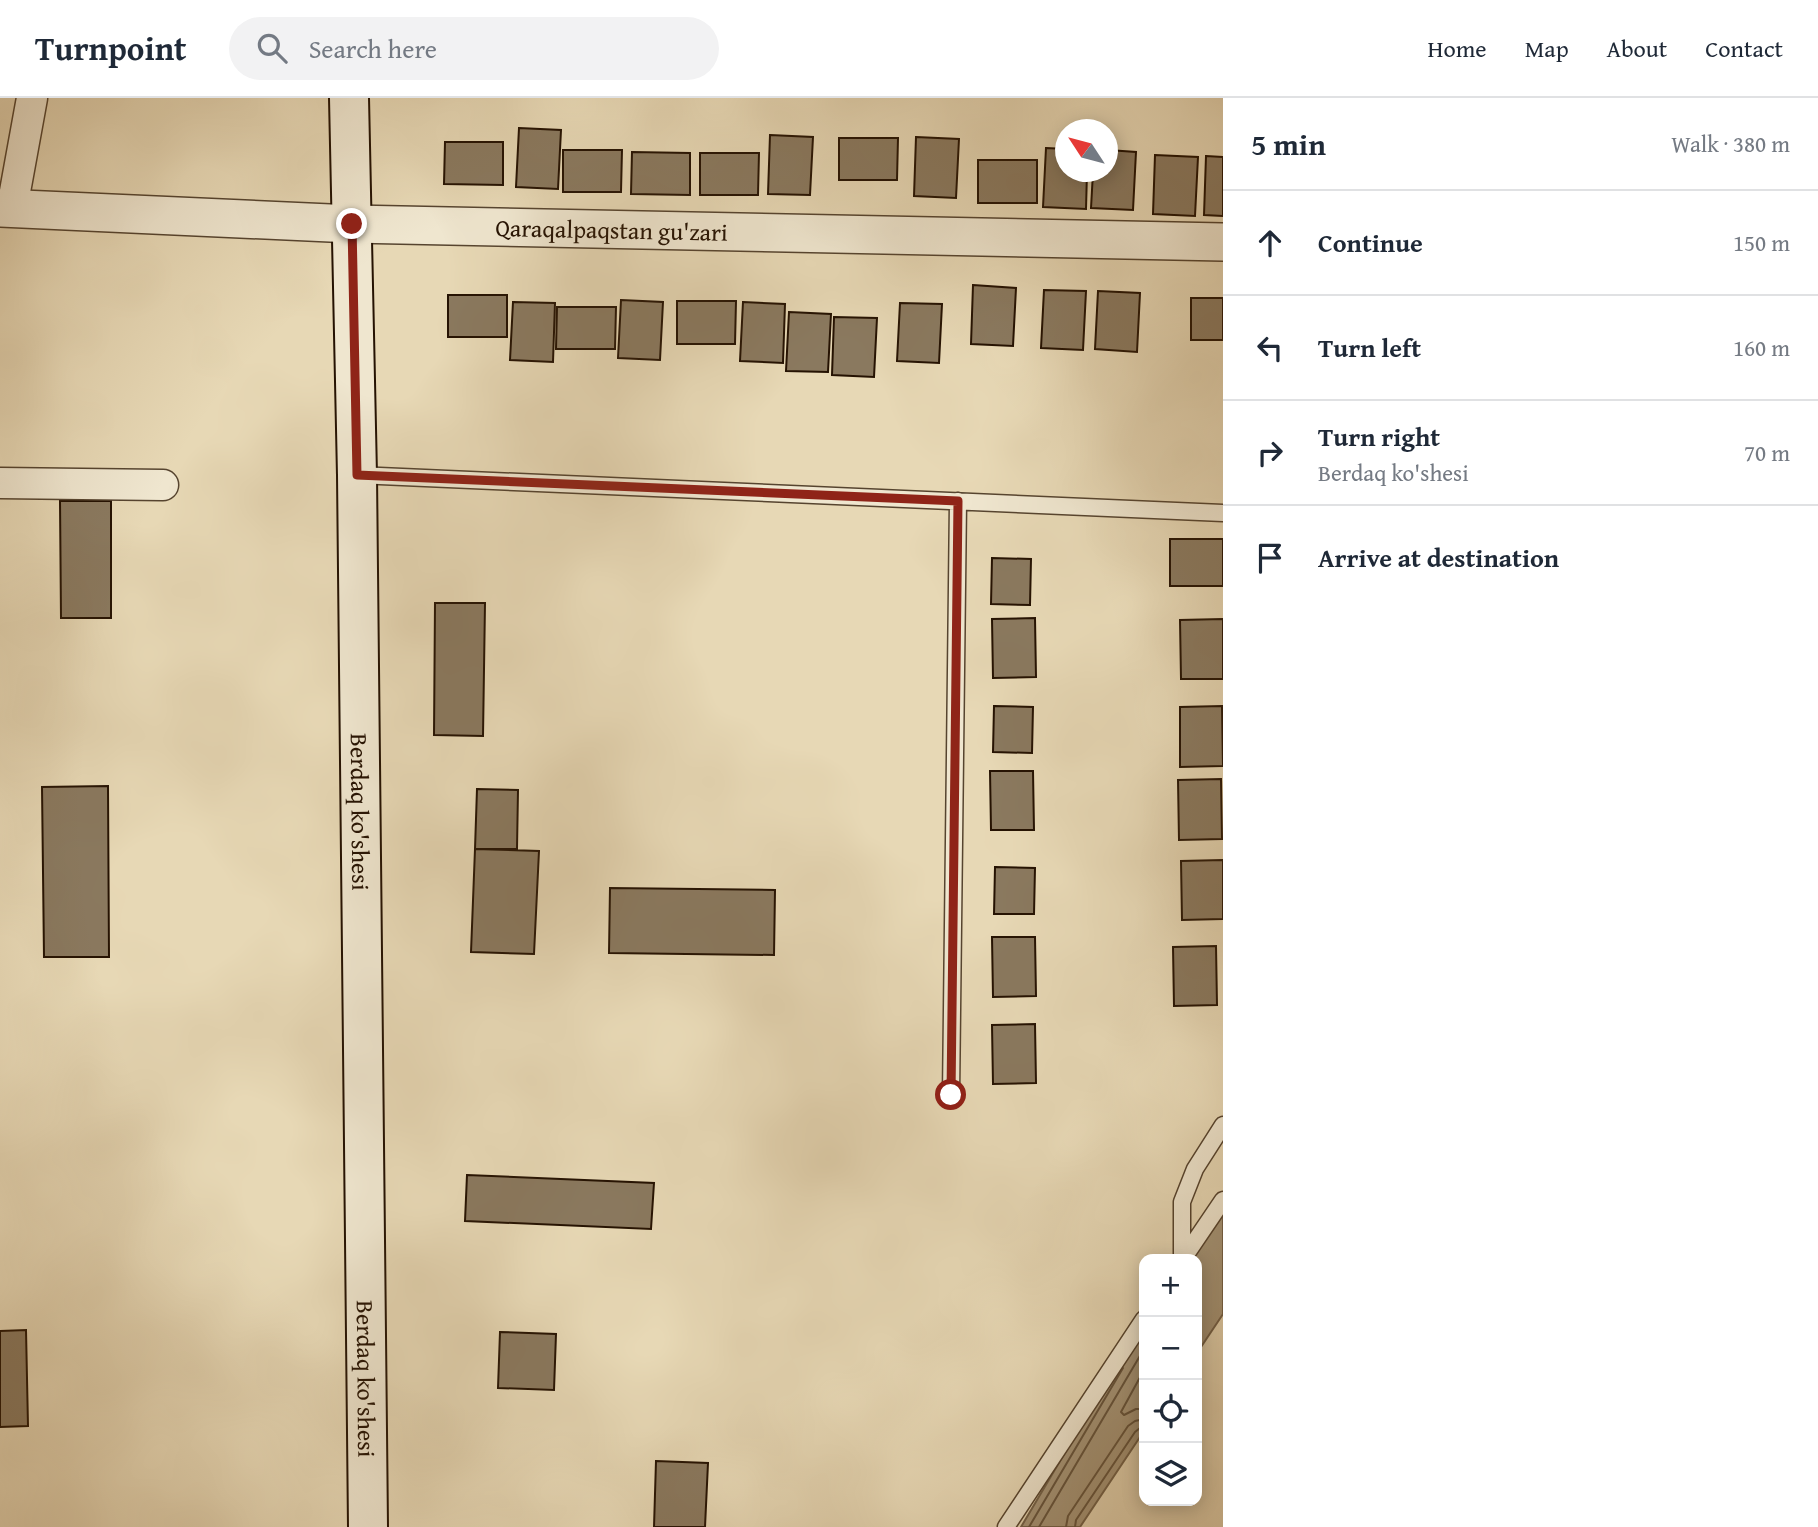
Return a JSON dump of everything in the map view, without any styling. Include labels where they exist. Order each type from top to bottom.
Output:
[{"type":"main road","name":"Berdaq ko'shesi","points":[[349,98],[357,475],[368,1527]]},
{"type":"street","points":[[6,208],[32,98]]},
{"type":"street","name":"Qaraqalpaqstan gu'zari","points":[[6,208],[352,224],[1223,242]]},
{"type":"street","points":[[0,483],[163,485]]},
{"type":"lane","points":[[357,475],[1223,513]]},
{"type":"lane","points":[[951,1095],[958,501]]},
{"type":"lane","points":[[1183,1254],[1182,1202],[1195,1169],[1223,1125]]},
{"type":"lane","points":[[1186,1254],[1223,1200]]},
{"type":"lane","points":[[1006,1527],[1139,1327]]},
{"type":"water","points":[[1223,1200],[1223,1314],[1202,1346],[1202,1254],[1186,1254]]},
{"type":"water","points":[[1139,1327],[1139,1438],[1080,1527],[1021,1527]]},
{"type":"building","points":[[519,128],[561,130],[558,189],[516,187]]},
{"type":"building","points":[[770,135],[813,137],[810,195],[768,194]]},
{"type":"building","points":[[916,137],[959,139],[956,198],[914,196]]},
{"type":"building","points":[[839,138],[898,138],[897,180],[839,180]]},
{"type":"building","points":[[445,142],[503,142],[503,185],[444,184]]},
{"type":"building","points":[[1046,148],[1055,148],[1055,182],[1087,182],[1086,209],[1043,207]]},
{"type":"building","points":[[563,150],[622,150],[621,192],[563,192]]},
{"type":"building","points":[[1118,151],[1136,152],[1133,210],[1091,208],[1092,182],[1118,182]]},
{"type":"building","points":[[632,152],[690,153],[690,195],[631,194]]},
{"type":"building","points":[[700,153],[759,153],[758,195],[700,195]]},
{"type":"building","points":[[1155,155],[1198,157],[1195,216],[1153,214]]},
{"type":"building","points":[[1206,156],[1223,157],[1223,216],[1204,215]]},
{"type":"building","points":[[978,160],[1037,160],[1037,203],[978,203]]},
{"type":"building","points":[[973,285],[1016,288],[1013,346],[971,344]]},
{"type":"building","points":[[1044,290],[1086,291],[1083,350],[1041,348]]},
{"type":"building","points":[[1098,291],[1140,293],[1137,352],[1095,349]]},
{"type":"building","points":[[448,295],[507,295],[507,337],[448,337]]},
{"type":"building","points":[[1191,298],[1223,298],[1223,340],[1191,340]]},
{"type":"building","points":[[621,300],[663,302],[660,360],[618,358]]},
{"type":"building","points":[[677,301],[736,301],[735,344],[677,344]]},
{"type":"building","points":[[513,302],[555,303],[553,362],[510,360]]},
{"type":"building","points":[[743,302],[785,304],[783,363],[740,361]]},
{"type":"building","points":[[900,303],[942,304],[939,363],[897,361]]},
{"type":"building","points":[[557,307],[616,307],[615,349],[556,349]]},
{"type":"building","points":[[789,312],[831,314],[828,372],[786,371]]},
{"type":"building","points":[[834,317],[877,318],[874,377],[832,375]]},
{"type":"building","points":[[60,501],[111,501],[111,618],[61,618]]},
{"type":"building","points":[[1170,539],[1223,539],[1223,586],[1170,586]]},
{"type":"building","points":[[992,558],[1031,559],[1030,605],[991,604]]},
{"type":"building","points":[[435,603],[485,603],[483,736],[434,735]]},
{"type":"building","points":[[1035,618],[1036,677],[993,678],[992,619]]},
{"type":"building","points":[[1223,619],[1223,679],[1181,679],[1180,620]]},
{"type":"building","points":[[994,706],[1033,707],[1032,753],[993,752]]},
{"type":"building","points":[[1222,706],[1223,766],[1180,767],[1180,707]]},
{"type":"building","points":[[990,771],[1033,771],[1034,830],[991,830]]},
{"type":"building","points":[[1221,779],[1222,839],[1179,840],[1178,780]]},
{"type":"building","points":[[108,786],[109,957],[44,957],[42,787]]},
{"type":"building","points":[[477,789],[518,790],[517,849],[475,849]]},
{"type":"building","points":[[475,849],[539,851],[534,954],[471,952]]},
{"type":"building","points":[[1223,860],[1223,919],[1182,920],[1181,861]]},
{"type":"building","points":[[995,867],[1035,868],[1034,914],[994,914]]},
{"type":"building","points":[[610,888],[775,890],[774,955],[609,953]]},
{"type":"building","points":[[992,937],[1035,937],[1036,996],[993,997]]},
{"type":"building","points":[[1216,946],[1217,1005],[1174,1006],[1173,947]]},
{"type":"building","points":[[1035,1024],[1036,1083],[993,1084],[992,1025]]},
{"type":"building","points":[[467,1175],[654,1183],[651,1229],[465,1221]]},
{"type":"building","points":[[26,1330],[28,1426],[0,1427],[0,1331]]},
{"type":"building","points":[[500,1332],[556,1334],[554,1390],[498,1388]]},
{"type":"building","points":[[656,1461],[708,1463],[705,1527],[654,1527]]},
{"type":"route","points":[[352,224],[357,475],[958,501],[951,1095]]}]
